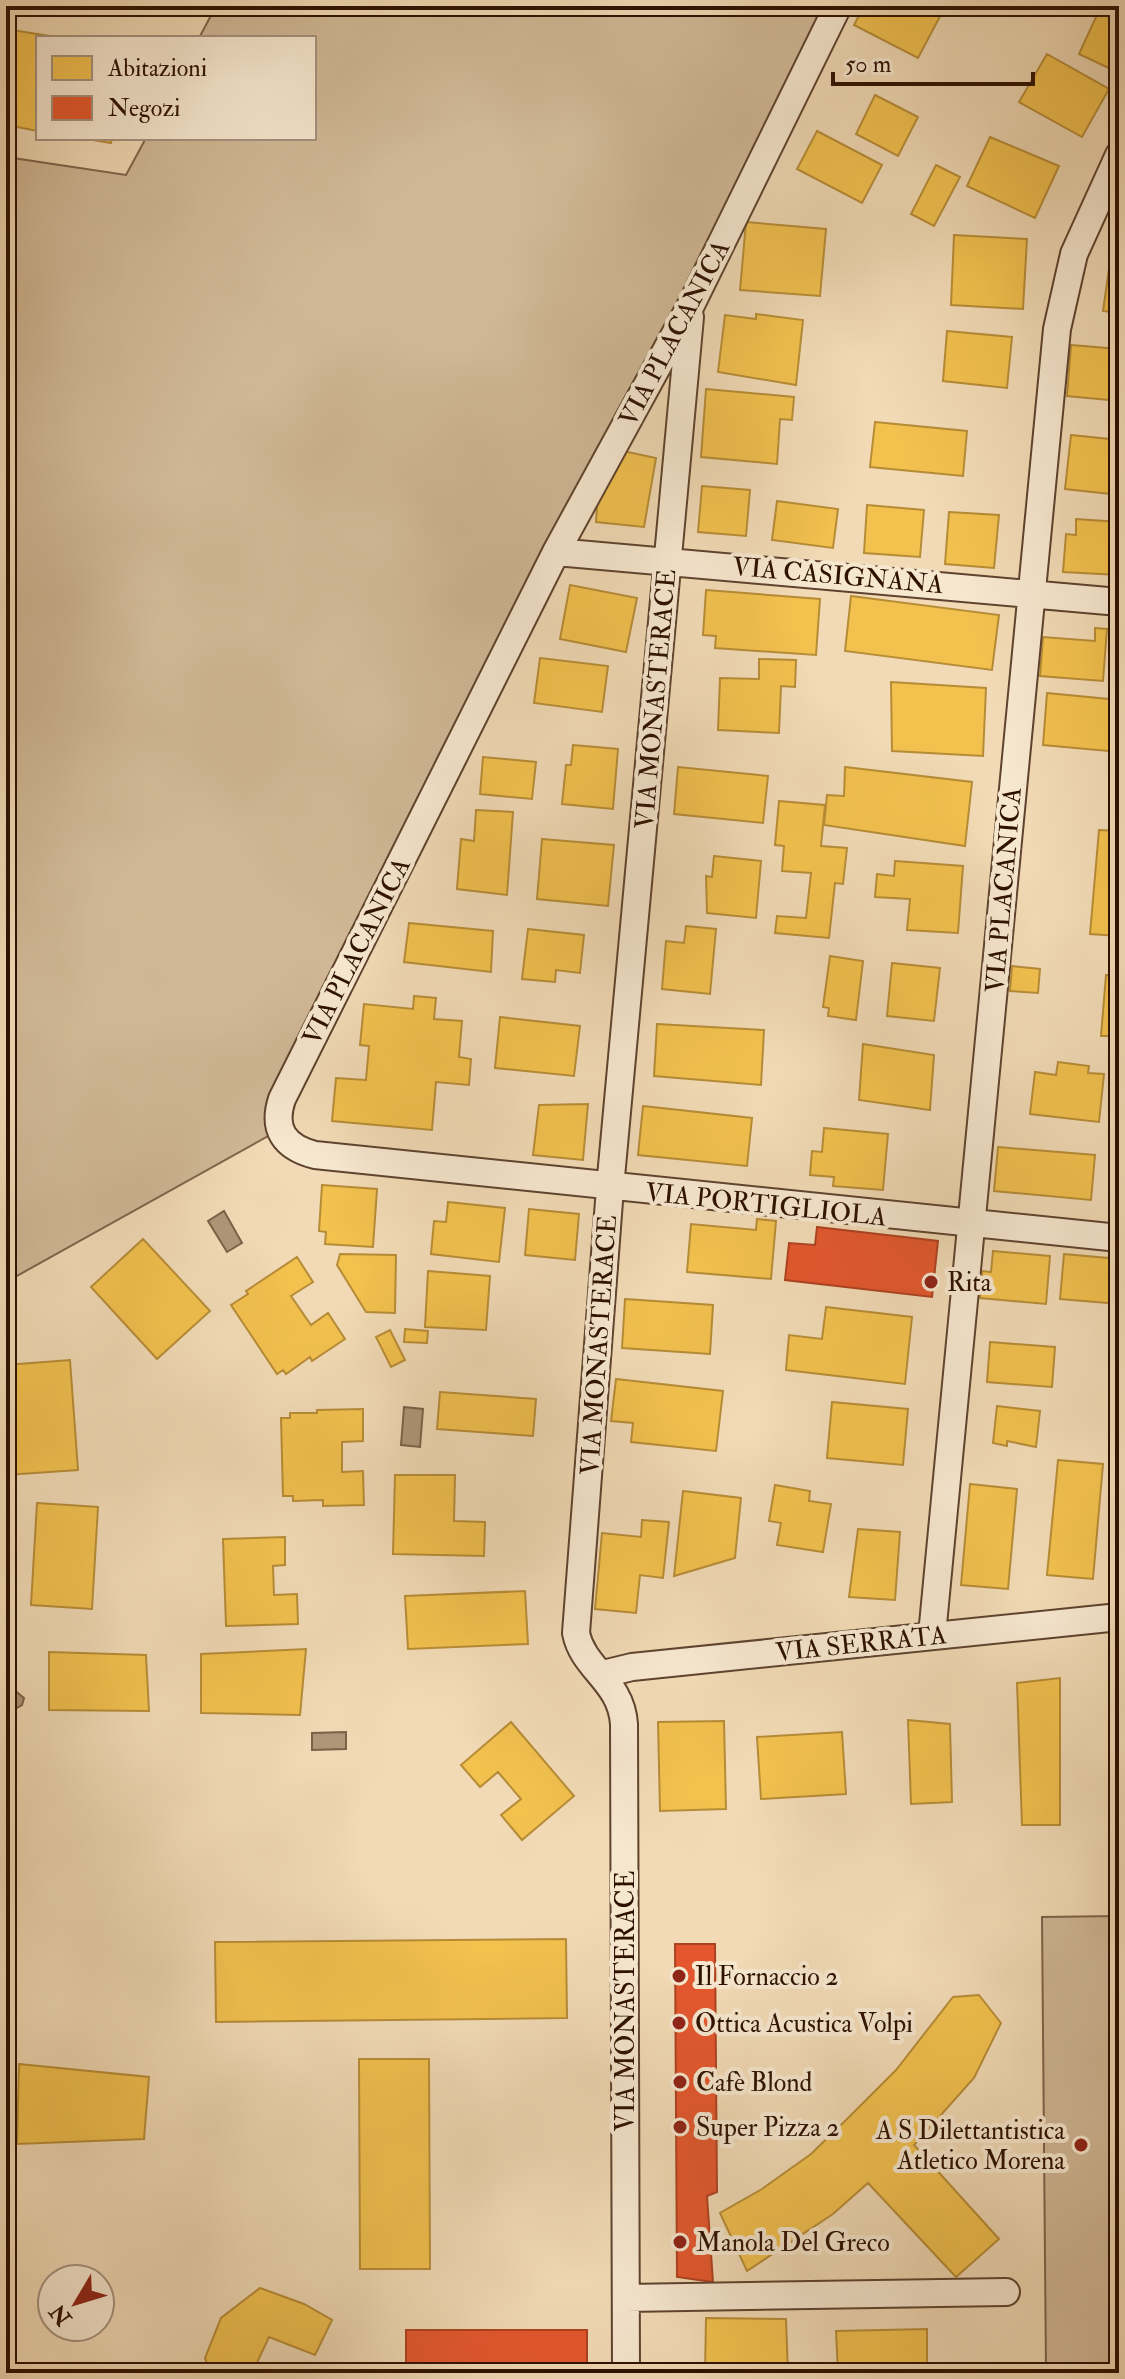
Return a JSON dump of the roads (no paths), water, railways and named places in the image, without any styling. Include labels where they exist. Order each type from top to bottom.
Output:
[{"type":"street","name":"VIA PLACANICA","points":[[279,1130],[282,1099],[556,552],[691,305],[838,6]]},
{"type":"street","name":"VIA PLACANICA","points":[[932,1635],[973,1225],[1029,592],[1062,300],[1086,223],[1119,155]]},
{"type":"street","name":"VIA MONASTERACE","points":[[626,2373],[624,1724],[619,1698],[581,1649],[576,1633],[610,1188],[691,305]]},
{"type":"street","name":"VIA CASIGNANA","points":[[556,552],[1119,602]]},
{"type":"street","name":"VIA PORTIGLIOLA","points":[[279,1130],[293,1148],[315,1155],[610,1188],[1119,1238]]},
{"type":"street","name":"VIA SERRATA","points":[[603,1674],[632,1667],[1119,1617]]},
{"type":"street","points":[[626,2298],[1006,2292]]},
{"type":"place","name":"Rita","points":[[931,1282]]},
{"type":"place","name":"Il Fornaccio 2","points":[[679,1976]]},
{"type":"place","name":"Ottica Acustica Volpi","points":[[679,2023]]},
{"type":"place","name":"Cafè Blond","points":[[680,2082]]},
{"type":"place","name":"Super Pizza 2","points":[[680,2127]]},
{"type":"place","name":"A S Dilettantistica Atletico Morena","points":[[1081,2145]]},
{"type":"place","name":"Manola Del Greco","points":[[680,2242]]}]
